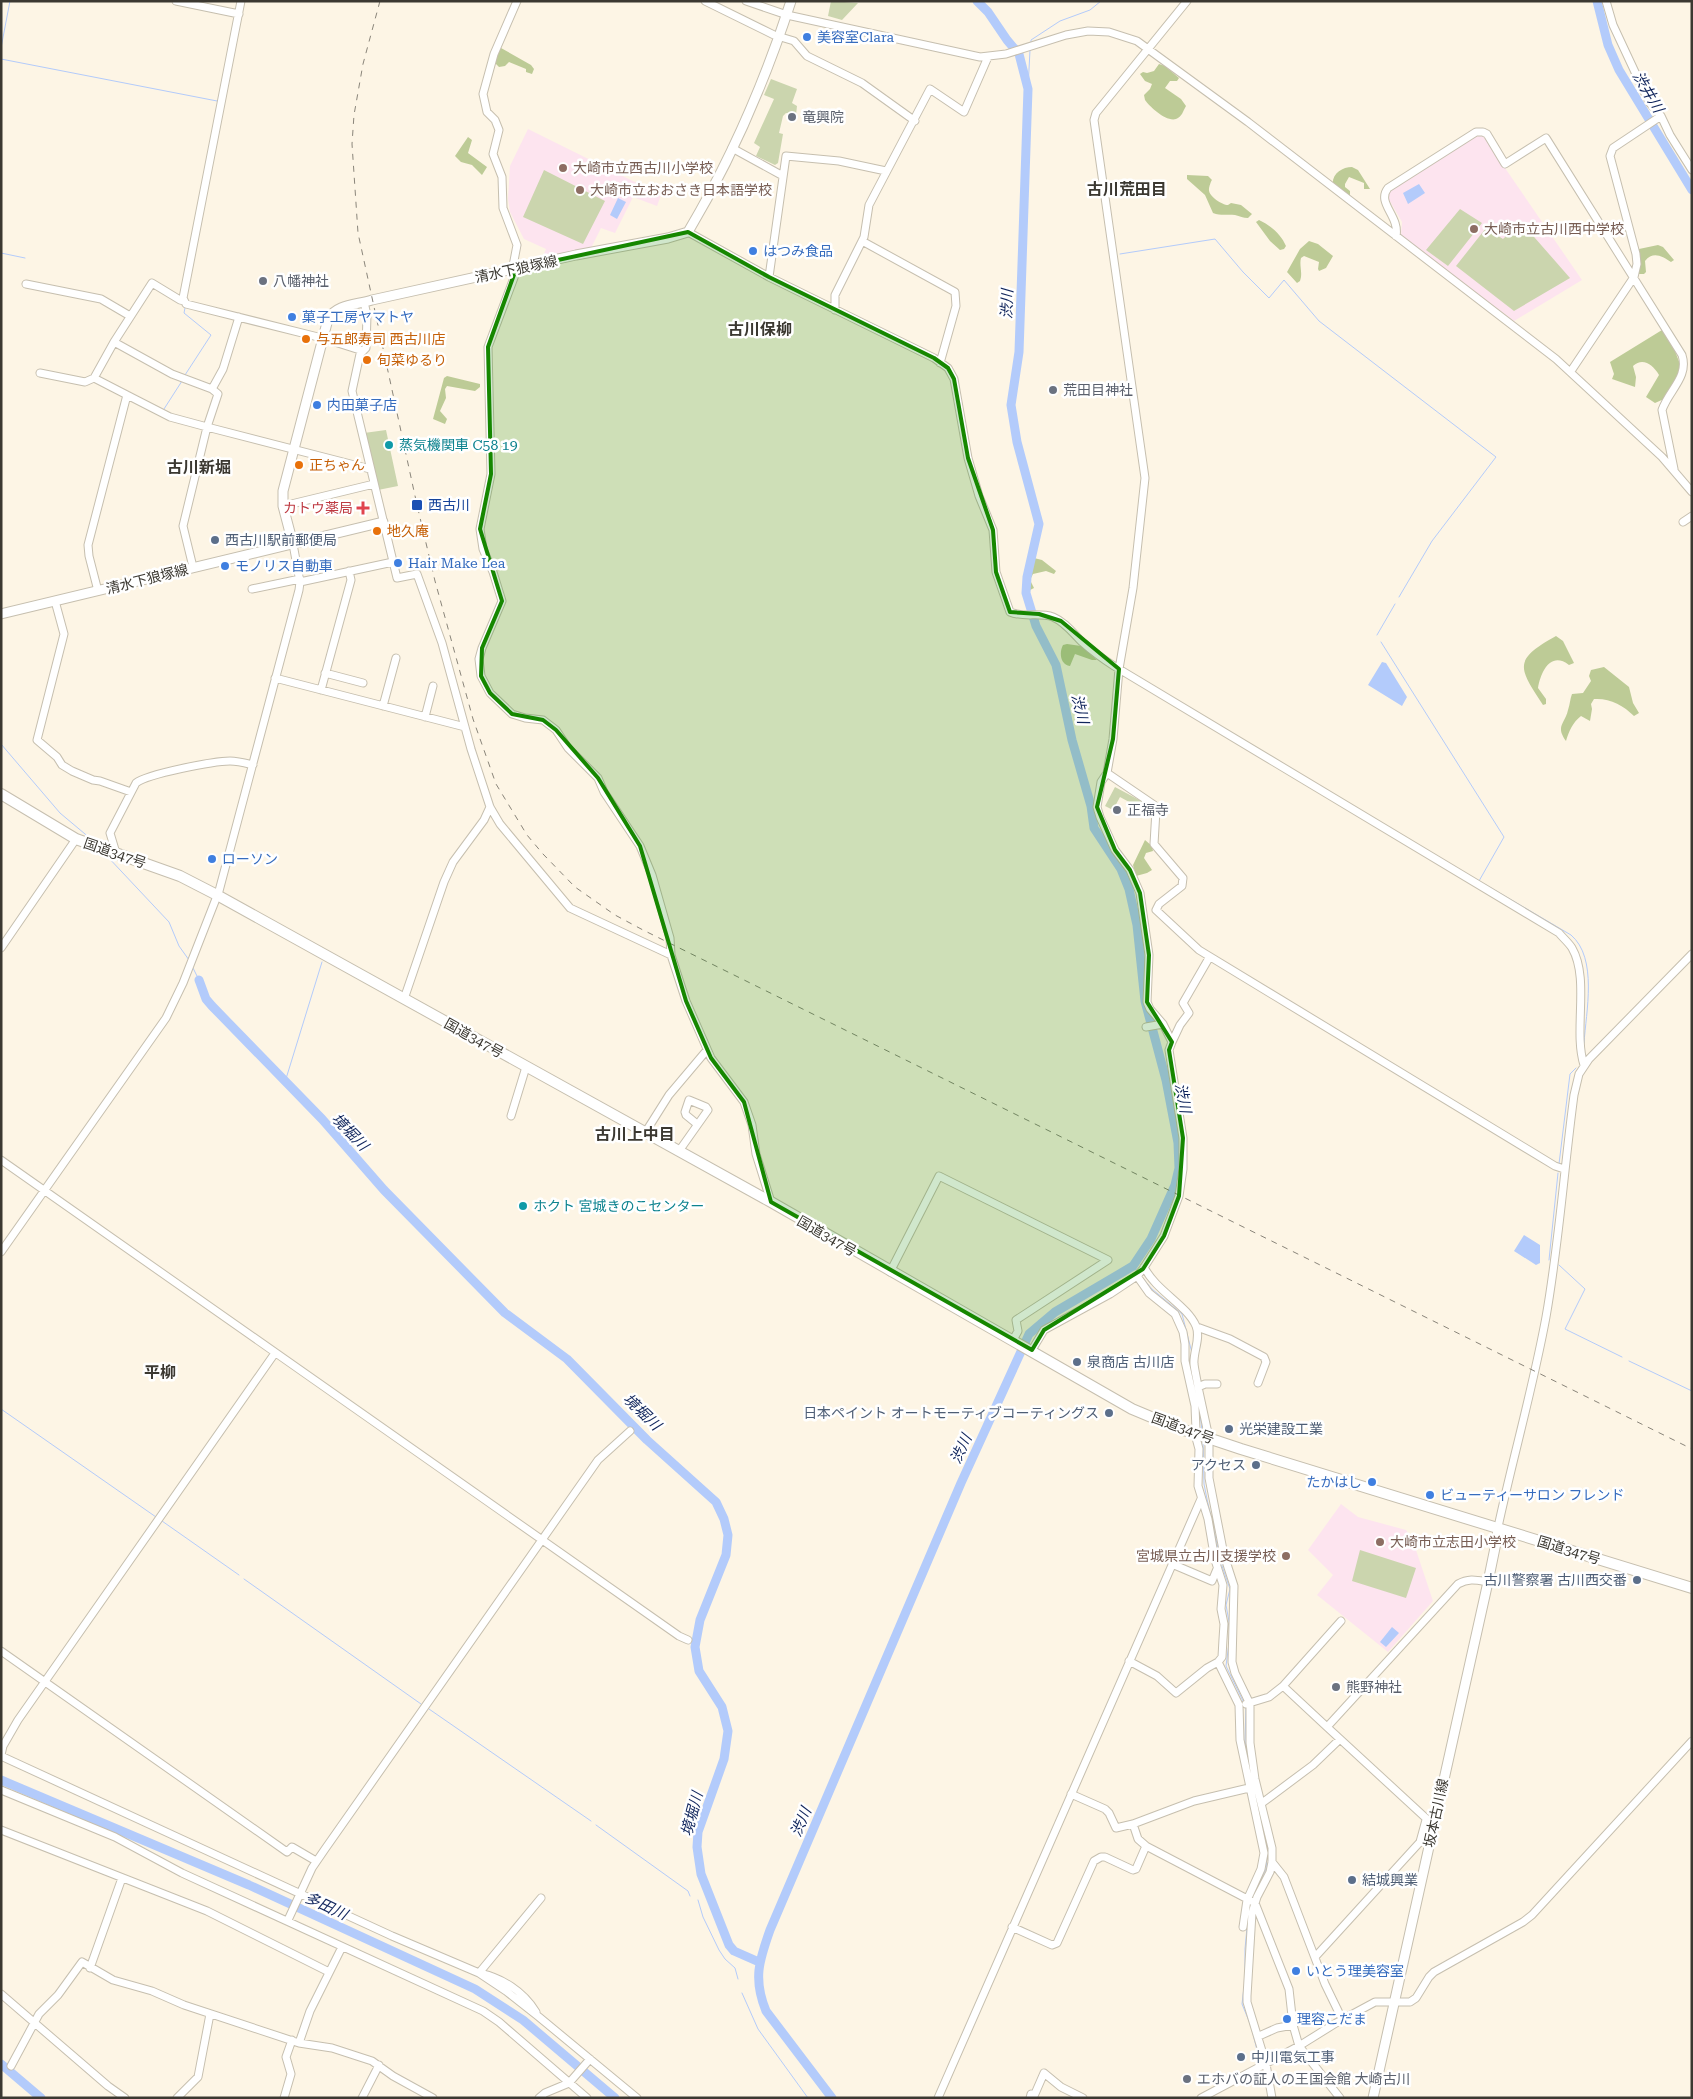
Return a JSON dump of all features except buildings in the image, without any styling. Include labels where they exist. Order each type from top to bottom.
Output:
[{"type":"highway","name":"国道347号","points":[[1,794],[76,839],[180,876],[216,894],[771,1202],[890,1272],[1015,1341],[1132,1409],[1201,1436],[1692,1588]]},
{"type":"main road","points":[[688,232],[732,148],[765,78],[791,1]]},
{"type":"main road","name":"清水下狼塚線","points":[[293,544],[283,506],[283,491],[322,338],[328,319],[333,312],[342,307],[364,302],[668,238],[688,232]]},
{"type":"main road","name":"清水下狼塚線","points":[[1,614],[383,522]]},
{"type":"main road","name":"坂本古川線","points":[[1373,2098],[1430,1821],[1488,1582],[1498,1528]]},
{"type":"street","points":[[176,1],[239,14]]},
{"type":"street","points":[[184,301],[183,298],[241,1]]},
{"type":"street","points":[[517,1],[494,54],[483,94],[487,112],[495,120],[499,130],[499,137],[493,154],[502,177],[503,208],[517,245],[513,266],[516,269],[488,347],[491,474],[480,529],[483,549],[502,601],[482,648],[479,669],[485,685],[504,708],[519,716],[543,720],[556,730],[568,748],[598,778],[604,792],[642,851],[652,876],[670,938],[671,955],[686,1001],[704,1040],[706,1050],[744,1102],[752,1125],[756,1154],[771,1202]]},
{"type":"street","points":[[705,1],[794,41],[808,56],[862,83],[914,120]]},
{"type":"street","points":[[746,1],[787,15],[980,57],[1006,54],[1077,32],[1098,30],[1125,36],[1149,48],[1571,371],[1674,469],[1692,492]]},
{"type":"street","points":[[1172,1042],[1163,1024],[1150,1009],[1147,1002],[1149,955],[1140,893],[1130,870],[1115,850],[1097,807],[1101,782],[1107,773],[1113,739],[1119,669],[1132,588],[1145,478],[1094,116],[1187,1]]},
{"type":"street","points":[[1606,1],[1613,25],[1626,55],[1650,102],[1692,170]]},
{"type":"street","points":[[835,310],[835,295],[862,241],[869,206],[930,89],[964,112],[988,56]]},
{"type":"street","points":[[1571,371],[1634,278],[1637,264],[1610,156],[1613,148],[1659,117]]},
{"type":"street","points":[[1396,236],[1396,222],[1384,200],[1384,195],[1388,188],[1476,132],[1487,134],[1505,164],[1546,138],[1682,355],[1684,368],[1681,377],[1665,401],[1662,410],[1674,469]]},
{"type":"street","points":[[732,148],[783,176]]},
{"type":"street","points":[[769,277],[786,156],[839,160],[886,171]]},
{"type":"street","points":[[688,232],[769,277],[948,368],[954,379],[968,458],[979,496],[993,530],[996,572],[1010,612],[1020,615],[1039,614],[1061,622],[1088,647],[1119,669],[1559,934],[1572,948],[1577,964],[1580,987],[1580,1045],[1584,1065]]},
{"type":"street","points":[[862,241],[955,292],[956,306],[940,363]]},
{"type":"street","points":[[40,373],[85,382],[94,378],[114,342],[152,283],[184,301],[186,304],[322,338],[363,351]]},
{"type":"street","points":[[26,284],[101,299],[130,316]]},
{"type":"street","points":[[364,302],[367,323],[366,348],[360,354],[352,386],[383,522],[397,578],[416,574],[442,643],[465,727],[490,807],[500,824],[570,908],[671,955]]},
{"type":"street","points":[[212,389],[223,369],[239,317]]},
{"type":"street","points":[[114,342],[184,379],[212,389],[218,394],[207,427],[183,526],[193,567]]},
{"type":"street","points":[[94,378],[170,417],[370,469]]},
{"type":"street","points":[[98,591],[88,556],[88,545],[128,395]]},
{"type":"street","points":[[283,506],[374,484]]},
{"type":"street","points":[[1683,522],[1692,516]]},
{"type":"street","points":[[1,1252],[166,1018],[188,970],[216,894],[219,891],[300,581],[293,544]]},
{"type":"street","points":[[252,589],[393,562]]},
{"type":"street","points":[[321,690],[350,580],[350,571]]},
{"type":"street","points":[[55,601],[64,634],[37,740],[57,756],[62,765],[72,771],[131,792]]},
{"type":"street","points":[[382,706],[396,658]]},
{"type":"street","points":[[325,673],[363,683]]},
{"type":"street","points":[[275,678],[465,727]]},
{"type":"street","points":[[425,716],[433,686]]},
{"type":"street","points":[[116,853],[110,833],[131,792],[140,780],[166,772],[229,761],[253,765]]},
{"type":"street","points":[[1107,773],[1154,805],[1156,810],[1154,844],[1183,878],[1182,886],[1159,904],[1156,910],[1209,958],[1547,1161],[1564,1169]]},
{"type":"street","points":[[404,999],[444,882],[453,862],[484,820],[490,807]]},
{"type":"street","points":[[1,948],[76,839]]},
{"type":"street","points":[[1498,1528],[1512,1462],[1525,1419],[1546,1317],[1576,1085],[1584,1065],[1692,954]]},
{"type":"street","points":[[1030,1350],[1044,1330],[1110,1294],[1141,1271],[1164,1236],[1179,1196],[1183,1169],[1183,1138],[1169,1050],[1180,1025],[1189,1013],[1183,1003],[1209,958]]},
{"type":"street","points":[[1146,1027],[1163,1024]]},
{"type":"street","points":[[645,1132],[669,1095],[706,1050]]},
{"type":"street","points":[[511,1116],[526,1067]]},
{"type":"street","points":[[679,1151],[697,1124]]},
{"type":"street","points":[[1,1160],[679,1636],[688,1640]]},
{"type":"street","points":[[890,1272],[938,1176],[1108,1260],[1016,1320],[1018,1331],[1015,1341]]},
{"type":"street","points":[[1141,1271],[1192,1318],[1197,1327],[1198,1336],[1194,1363],[1198,1388],[1201,1436],[1224,1555],[1234,1586],[1232,1662],[1245,1704],[1264,1853],[1243,1928]]},
{"type":"street","points":[[1129,1662],[1157,1676],[1176,1692],[1206,1668],[1218,1662],[1222,1657],[1224,1624],[1221,1609],[1222,1585],[1217,1569],[1208,1519],[1198,1486],[1201,1436],[1196,1430],[1195,1406],[1185,1362],[1186,1344],[1175,1314],[1149,1293],[1141,1271]]},
{"type":"street","points":[[1197,1327],[1230,1339],[1264,1357],[1266,1362],[1258,1383]]},
{"type":"street","points":[[275,1353],[45,1682],[2,1746],[1,1755],[392,1936],[479,1973],[539,2017],[637,2098]]},
{"type":"street","points":[[1198,1388],[1205,1384],[1217,1384]]},
{"type":"street","points":[[288,1919],[316,1861],[598,1460],[630,1431]]},
{"type":"street","points":[[938,2098],[1201,1499]]},
{"type":"street","points":[[1172,1564],[1212,1581],[1217,1569]]},
{"type":"street","points":[[1327,1727],[1458,1584],[1472,1579],[1488,1582]]},
{"type":"street","points":[[1245,1704],[1269,1697],[1283,1686],[1340,1621]]},
{"type":"street","points":[[1,1651],[287,1852],[292,1847],[316,1861]]},
{"type":"street","points":[[1218,1662],[1245,1704],[1240,1740],[1249,1788],[1258,1803],[1272,1848],[1272,1862],[1251,1902],[1247,2002],[1259,2036],[1263,2066],[1272,2098]]},
{"type":"street","points":[[1283,1686],[1430,1821],[1420,1842],[1316,1956]]},
{"type":"street","points":[[1258,1803],[1313,1765],[1340,1739]]},
{"type":"street","points":[[1201,2098],[1263,2066],[1342,2019],[1375,2002],[1410,2002],[1416,1998],[1434,1972],[1518,1926],[1532,1915],[1692,1741]]},
{"type":"street","points":[[1071,1794],[1109,1813],[1116,1828],[1133,1824],[1185,1803],[1249,1788]]},
{"type":"street","points":[[1,1790],[115,1837],[182,1873],[288,1919],[342,1947],[483,2011],[499,2022],[587,2098]]},
{"type":"street","points":[[1133,1824],[1138,1839],[1146,1846],[1251,1902],[1288,1983],[1293,2025],[1299,2046],[1340,2098]]},
{"type":"street","points":[[1,1830],[236,1924],[329,1972]]},
{"type":"street","points":[[1012,1927],[1052,1945],[1057,1943],[1094,1861],[1105,1857],[1133,1870],[1136,1869],[1146,1846]]},
{"type":"street","points":[[1272,1862],[1284,1877],[1316,1956],[1325,1984],[1342,2019]]},
{"type":"street","points":[[90,1968],[122,1878]]},
{"type":"street","points":[[479,1973],[541,1898]]},
{"type":"street","points":[[300,2043],[306,2021],[342,1947]]},
{"type":"street","points":[[11,2066],[39,2014],[58,1995],[82,1962],[113,1980],[152,1991],[210,2014],[300,2043],[332,2048],[363,2058],[379,2065],[393,2076],[433,2098]]},
{"type":"street","points":[[1,1994],[108,2086],[125,2098]]},
{"type":"street","points":[[177,2098],[198,2077],[210,2014]]},
{"type":"street","points":[[1259,2036],[1277,2028],[1293,2025]]},
{"type":"street","points":[[284,2098],[291,2074],[286,2057],[292,2040]]},
{"type":"street","points":[[539,2098],[545,2093],[570,2082],[589,2060]]},
{"type":"street","points":[[362,2098],[379,2065]]},
{"type":"street","points":[[1030,2098],[1031,2094],[1034,2096],[1044,2073],[1061,2087],[1083,2098]]},
{"type":"highlighted area","points":[[688,232],[769,277],[934,358],[948,368],[954,379],[968,458],[993,530],[996,572],[1010,612],[1039,614],[1061,621],[1119,669],[1113,739],[1097,807],[1115,850],[1130,870],[1140,893],[1149,955],[1147,1002],[1172,1042],[1169,1050],[1183,1138],[1179,1196],[1164,1236],[1143,1269],[1044,1330],[1032,1350],[771,1202],[744,1102],[711,1058],[686,1001],[640,846],[598,778],[556,730],[543,720],[512,714],[490,693],[481,676],[482,648],[502,601],[480,529],[491,474],[488,347],[516,269]]},
{"type":"shaded area","name":"大崎市立おおさき日本語学校","points":[[528,129],[661,195],[657,206],[633,197],[615,233],[601,228],[590,250],[542,259],[546,249],[524,239],[510,212],[508,199],[510,166]]},
{"type":"shaded area","name":"大崎市立古川西中学校","points":[[1476,134],[1483,136],[1582,280],[1514,321],[1401,236],[1402,222],[1388,198],[1390,191]]},
{"type":"shaded area","name":"大崎市立志田小学校","points":[[1341,1504],[1358,1517],[1406,1530],[1413,1541],[1433,1601],[1388,1652],[1317,1595],[1333,1575],[1308,1550]]},
{"type":"green space","points":[[831,1],[858,3],[842,20],[828,16]]},
{"type":"green space","points":[[501,48],[531,65],[534,69],[532,74],[526,72],[526,69],[509,62],[505,66],[499,67],[495,63],[496,55]]},
{"type":"green space","points":[[1159,64],[1165,66],[1179,78],[1177,81],[1170,81],[1165,88],[1181,99],[1186,106],[1181,115],[1176,119],[1163,116],[1145,100],[1144,95],[1152,84],[1145,81],[1140,74],[1154,71]]},
{"type":"green space","points":[[771,79],[797,89],[792,103],[797,106],[796,115],[786,113],[783,116],[779,133],[783,134],[778,163],[775,165],[756,156],[760,147],[754,143],[774,99],[764,95]]},
{"type":"green space","points":[[468,137],[472,140],[468,153],[487,167],[482,175],[472,165],[461,162],[455,156]]},
{"type":"green space","points":[[1352,167],[1358,170],[1370,189],[1364,189],[1364,183],[1349,177],[1345,184],[1345,187],[1350,191],[1348,196],[1333,186],[1333,182],[1338,172]]},
{"type":"green space","points":[[544,170],[605,201],[583,244],[523,217]]},
{"type":"green space","points":[[1187,175],[1208,176],[1212,180],[1209,192],[1213,197],[1225,205],[1231,203],[1241,205],[1252,214],[1248,218],[1213,213],[1205,195],[1187,179]]},
{"type":"green space","points":[[1460,209],[1482,223],[1448,266],[1426,250]]},
{"type":"green space","points":[[1259,220],[1278,234],[1286,246],[1284,249],[1280,250],[1270,241],[1256,222]]},
{"type":"green space","points":[[1521,222],[1570,278],[1514,311],[1456,266],[1486,228],[1503,239]]},
{"type":"green space","points":[[1309,241],[1318,244],[1333,256],[1326,268],[1319,271],[1319,262],[1304,256],[1301,258],[1301,278],[1297,283],[1287,272],[1300,249]]},
{"type":"green space","points":[[1658,245],[1663,247],[1674,260],[1671,262],[1661,256],[1651,256],[1645,261],[1646,272],[1644,274],[1637,274],[1637,253],[1639,249]]},
{"type":"green space","points":[[1662,330],[1673,346],[1681,370],[1664,399],[1655,403],[1646,397],[1659,375],[1654,368],[1644,362],[1633,366],[1636,377],[1635,387],[1612,379],[1614,374],[1610,362]]},
{"type":"green space","points":[[447,376],[480,384],[480,387],[475,391],[447,386],[445,389],[446,398],[440,411],[447,419],[445,424],[433,419],[444,378]]},
{"type":"green space","points":[[386,430],[398,486],[378,490],[364,433]]},
{"type":"green space","points":[[1034,558],[1042,560],[1056,571],[1054,574],[1046,571],[1033,574],[1030,580],[1034,588],[1030,590],[1024,587],[1023,581],[1028,561]]},
{"type":"green space","points":[[1556,636],[1563,641],[1574,663],[1569,665],[1557,660],[1548,665],[1544,670],[1538,688],[1546,699],[1546,704],[1543,705],[1528,682],[1524,665],[1526,658],[1532,652]]},
{"type":"green space","points":[[1063,645],[1081,646],[1097,660],[1075,654],[1070,666],[1067,665],[1062,661],[1061,654]]},
{"type":"green space","points":[[1604,667],[1629,687],[1633,703],[1639,713],[1634,716],[1616,703],[1594,699],[1591,704],[1590,721],[1581,716],[1572,727],[1566,741],[1561,728],[1567,715],[1572,694],[1583,693],[1591,681],[1589,676],[1591,670]]},
{"type":"green space","points":[[1115,787],[1143,802],[1140,808],[1120,797],[1113,810],[1105,806]]},
{"type":"green space","points":[[1145,840],[1152,846],[1153,851],[1146,853],[1144,858],[1152,870],[1136,876],[1133,865]]},
{"type":"green space","points":[[1360,1550],[1416,1568],[1406,1598],[1352,1581]]},
{"type":"water","points":[[1419,184],[1425,193],[1408,204],[1403,193]]},
{"type":"water","points":[[618,198],[626,202],[617,219],[610,215]]},
{"type":"water","points":[[1382,662],[1386,663],[1407,697],[1402,706],[1368,685]]},
{"type":"water","points":[[1524,1235],[1540,1245],[1540,1263],[1536,1265],[1514,1251]]},
{"type":"water","points":[[1392,1627],[1399,1633],[1386,1647],[1380,1642]]},
{"type":"waterway","points":[[1,48],[10,1]]},
{"type":"waterway","name":"渋川","points":[[832,2098],[766,2011],[760,1989],[759,1970],[770,1930],[961,1483],[1029,1334],[1055,1312],[1133,1266],[1151,1239],[1175,1185],[1179,1168],[1178,1143],[1166,1080],[1145,1001],[1137,925],[1129,889],[1121,869],[1094,828],[1091,806],[1072,740],[1056,665],[1036,626],[1026,593],[1027,577],[1039,524],[1017,442],[1011,405],[1019,352],[1028,89],[1019,54],[988,12],[977,1]]},
{"type":"waterway","points":[[1031,44],[1031,40],[1060,21],[1090,10],[1101,1]]},
{"type":"waterway","name":"渋井川","points":[[1597,1],[1608,45],[1619,70],[1692,190]]},
{"type":"waterway","points":[[1028,89],[1030,50]]},
{"type":"waterway","points":[[1,59],[217,101]]},
{"type":"waterway","points":[[1120,254],[1215,239],[1243,272],[1269,298],[1284,280],[1319,321],[1496,457],[1432,541],[1399,597]]},
{"type":"waterway","points":[[1,253],[25,258]]},
{"type":"waterway","points":[[185,308],[184,313],[211,335],[185,375]]},
{"type":"waterway","points":[[164,409],[182,381]]},
{"type":"waterway","points":[[1377,635],[1395,604]]},
{"type":"waterway","points":[[1381,642],[1504,837],[1479,881]]},
{"type":"waterway","points":[[1,744],[60,813],[91,839]]},
{"type":"waterway","points":[[106,855],[169,922],[179,946],[189,960]]},
{"type":"waterway","points":[[1486,885],[1571,935],[1579,945],[1585,957],[1588,971],[1588,1001],[1584,1043]]},
{"type":"waterway","points":[[285,1082],[322,962]]},
{"type":"waterway","points":[[192,966],[199,980]]},
{"type":"waterway","name":"境堀川","points":[[199,980],[206,999],[212,1006],[322,1119],[384,1190],[505,1313],[567,1359],[647,1440],[716,1502],[724,1519],[728,1535],[726,1555],[700,1620],[695,1647],[699,1671],[722,1707],[728,1731],[724,1759],[698,1832],[697,1847],[701,1874],[729,1945],[734,1951],[759,1962]]},
{"type":"waterway","points":[[1559,1164],[1570,1074],[1576,1068]]},
{"type":"waterway","points":[[1549,1260],[1558,1173]]},
{"type":"waterway","points":[[1559,1265],[1585,1289],[1565,1329],[1622,1357]]},
{"type":"waterway","name":"渋川","points":[[1133,1266],[1137,1271]]},
{"type":"waterway","points":[[1141,1276],[1152,1289],[1182,1314],[1192,1353]]},
{"type":"waterway","points":[[1629,1361],[1692,1391]]},
{"type":"waterway","points":[[1,1409],[156,1517]]},
{"type":"waterway","points":[[1200,1413],[1202,1431]]},
{"type":"waterway","points":[[1203,1440],[1204,1484],[1222,1566],[1230,1589],[1226,1605],[1230,1627]]},
{"type":"waterway","points":[[162,1521],[239,1575]]},
{"type":"waterway","points":[[244,1579],[421,1704]]},
{"type":"waterway","points":[[1229,1643],[1226,1666],[1244,1703]]},
{"type":"waterway","points":[[1246,1706],[1245,1741],[1250,1769]]},
{"type":"waterway","points":[[429,1709],[591,1821]]},
{"type":"waterway","name":"多田川","points":[[1,1780],[249,1885],[475,1989],[523,2020],[615,2098]]},
{"type":"waterway","points":[[1254,1788],[1256,1796]]},
{"type":"waterway","points":[[596,1825],[688,1891],[690,1896]]},
{"type":"waterway","points":[[1251,1899],[1266,1869],[1268,1846]]},
{"type":"waterway","points":[[698,1900],[703,1917],[719,1950],[735,1968],[738,1979]]},
{"type":"waterway","points":[[1245,1973],[1248,1917]]},
{"type":"waterway","points":[[1244,1987],[1242,2004],[1251,2026]]},
{"type":"waterway","points":[[742,1993],[758,2029],[808,2098]]},
{"type":"waterway","points":[[1252,2030],[1260,2062]]},
{"type":"waterway","points":[[1,2064],[41,2098]]},
{"type":"railway","points":[[380,1],[363,64],[354,115],[352,144],[358,233],[417,505],[435,581],[473,719],[496,784],[527,835],[543,854],[575,887],[615,915],[643,930],[1692,1449]]},
{"type":"place","name":"美容室Clara","points":[[807,37]]},
{"type":"place","name":"竜興院","points":[[792,117]]},
{"type":"place","name":"大崎市立西古川小学校","points":[[563,168]]},
{"type":"place","name":"大崎市立おおさき日本語学校","points":[[580,190]]},
{"type":"place","name":"大崎市立古川西中学校","points":[[1474,229]]},
{"type":"place","name":"はつみ食品","points":[[753,251]]},
{"type":"place","name":"八幡神社","points":[[263,281]]},
{"type":"place","name":"菓子工房ヤマトヤ","points":[[292,317]]},
{"type":"place","name":"与五郎寿司 西古川店","points":[[306,339]]},
{"type":"place","name":"旬菜ゆるり","points":[[367,360]]},
{"type":"place","name":"荒田目神社","points":[[1053,390]]},
{"type":"place","name":"内田菓子店","points":[[317,405]]},
{"type":"place","name":"蒸気機関車 C58 19","points":[[389,445]]},
{"type":"place","name":"正ちゃん","points":[[299,465]]},
{"type":"place","name":"西古川","points":[[417,505]]},
{"type":"place","name":"カトウ薬局","points":[[363,508]]},
{"type":"place","name":"地久庵","points":[[377,531]]},
{"type":"place","name":"西古川駅前郵便局","points":[[215,540]]},
{"type":"place","name":"Hair Make Lea","points":[[398,563]]},
{"type":"place","name":"モノリス自動車","points":[[225,566]]},
{"type":"place","name":"正福寺","points":[[1117,810]]},
{"type":"place","name":"ローソン","points":[[212,859]]},
{"type":"place","name":"ホクト 宮城きのこセンター","points":[[523,1206]]},
{"type":"place","name":"泉商店 古川店","points":[[1077,1362]]},
{"type":"place","name":"日本ペイント オートモーティブコーティングス","points":[[1109,1413]]},
{"type":"place","name":"光栄建設工業","points":[[1229,1429]]},
{"type":"place","name":"アクセス","points":[[1256,1465]]},
{"type":"place","name":"たかはし","points":[[1372,1482]]},
{"type":"place","name":"ビューティーサロン フレンド","points":[[1430,1495]]},
{"type":"place","name":"大崎市立志田小学校","points":[[1380,1542]]},
{"type":"place","name":"宮城県立古川支援学校","points":[[1286,1556]]},
{"type":"place","name":"古川警察署 古川西交番","points":[[1637,1580]]},
{"type":"place","name":"熊野神社","points":[[1336,1687]]},
{"type":"place","name":"結城興業","points":[[1352,1880]]},
{"type":"place","name":"いとう理美容室","points":[[1296,1971]]},
{"type":"place","name":"理容こだま","points":[[1287,2019]]},
{"type":"place","name":"中川電気工事","points":[[1241,2057]]},
{"type":"place","name":"エホバの証人の王国会館 大崎古川","points":[[1187,2079]]},
{"type":"district","name":"古川荒田目","points":[[1127,189]]},
{"type":"district","name":"古川保柳","points":[[760,329]]},
{"type":"district","name":"古川新堀","points":[[199,467]]},
{"type":"district","name":"古川上中目","points":[[635,1134]]},
{"type":"district","name":"平柳","points":[[160,1372]]}]
